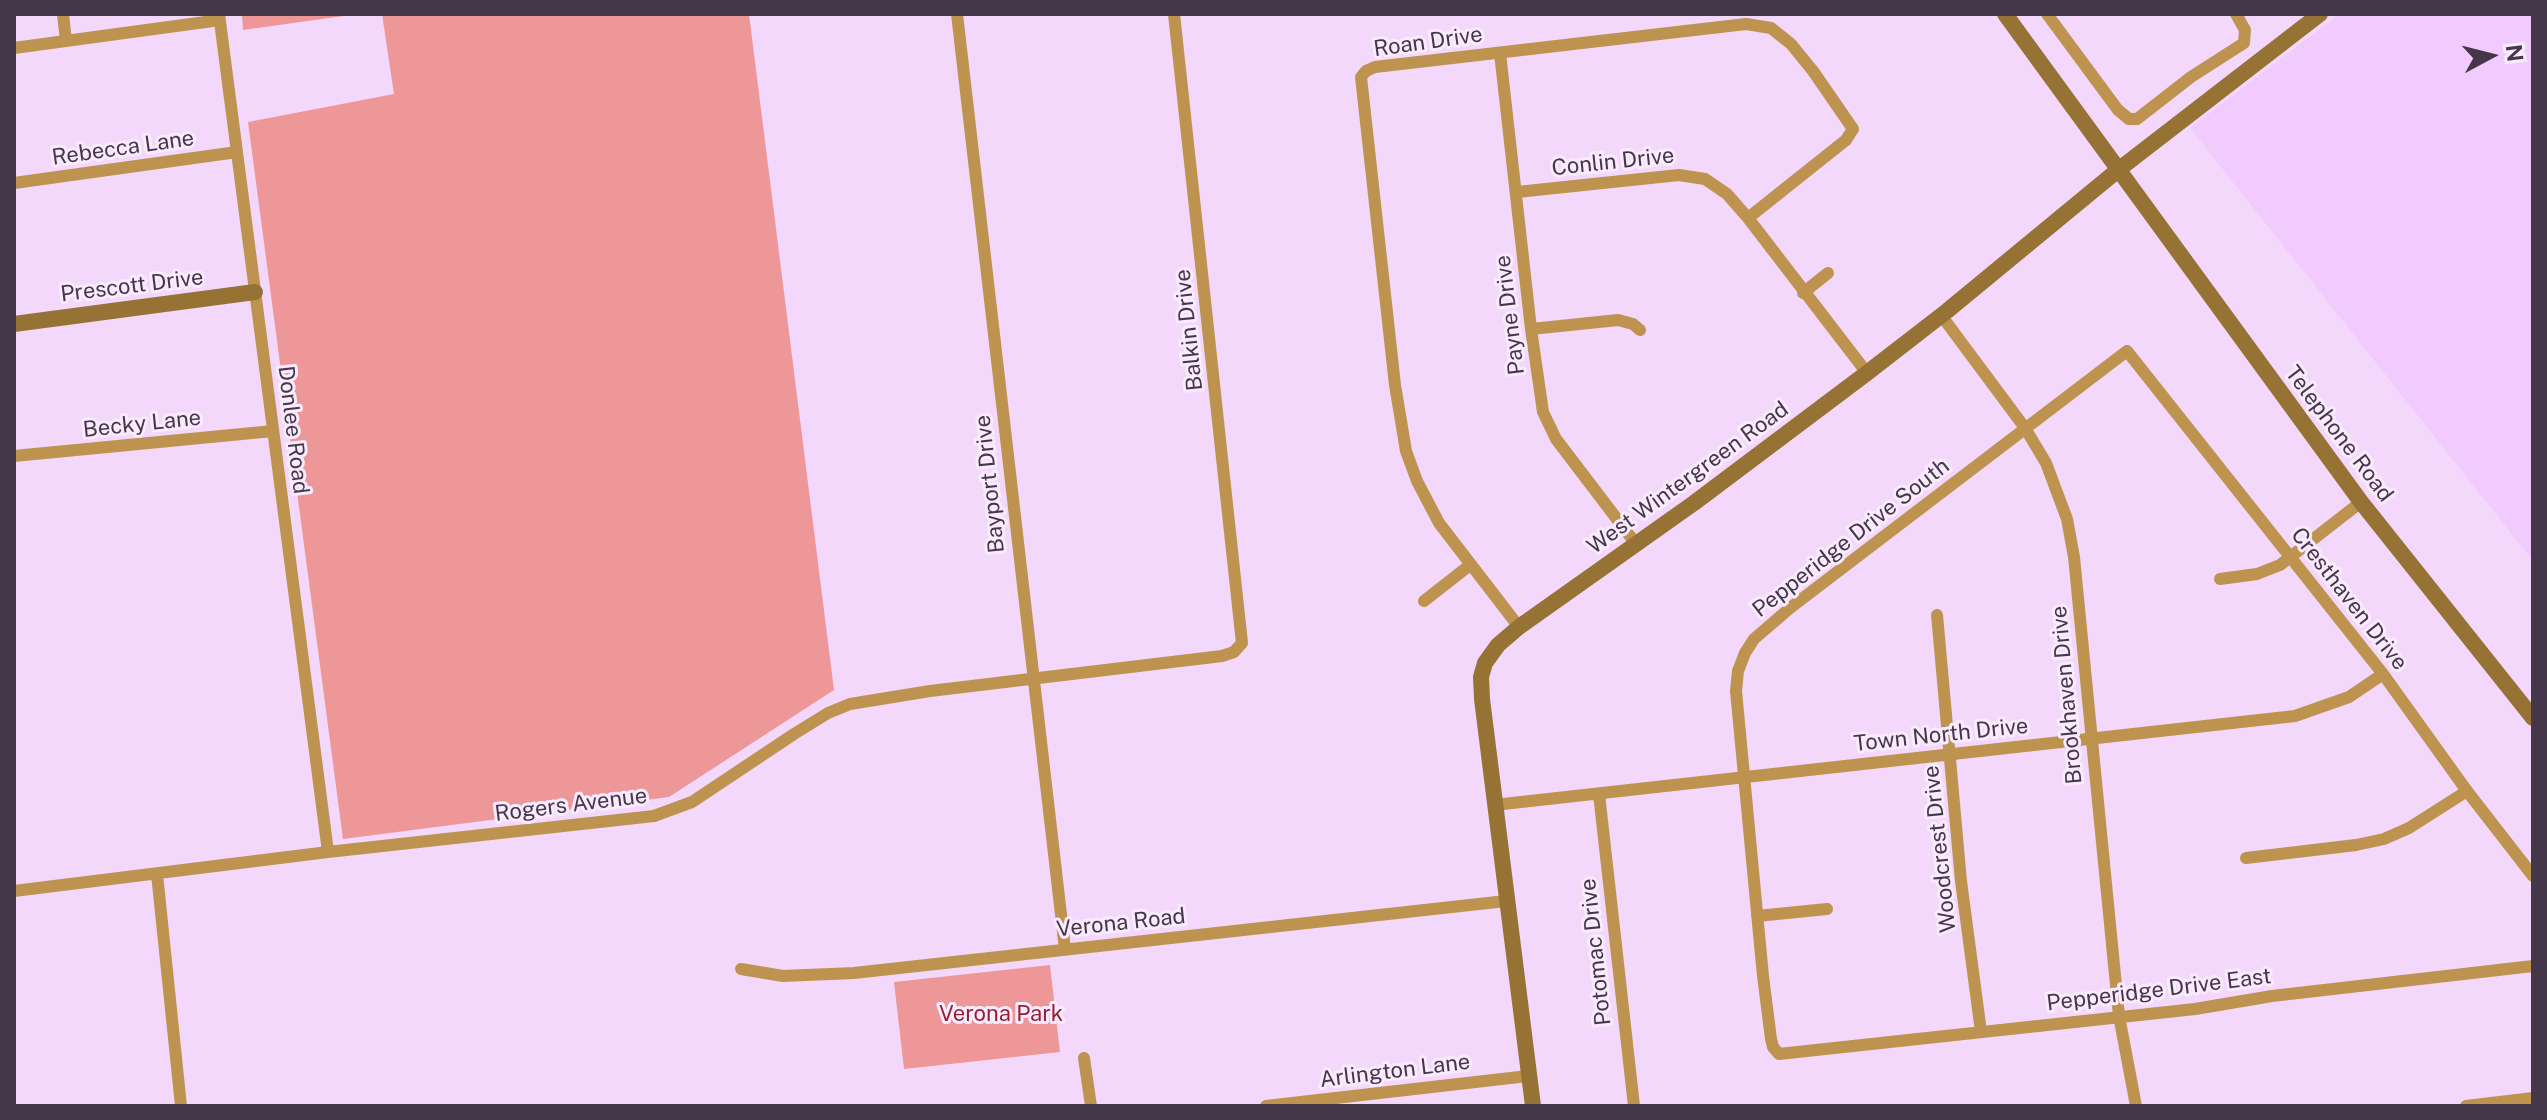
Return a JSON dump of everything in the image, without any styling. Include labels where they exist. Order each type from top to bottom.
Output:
[{"type":"street","points":[[63,14],[66,41]]},
{"type":"street","name":"Bayport Drive","points":[[957,14],[1065,949]]},
{"type":"street","name":"Balkin Drive","points":[[1174,14],[1242,643]]},
{"type":"street","points":[[2005,14],[2118,170]]},
{"type":"street","points":[[2047,14],[2118,110],[2129,119],[2137,119],[2191,77],[2244,43],[2245,30],[2236,14]]},
{"type":"street","name":"West Wintergreen Road","points":[[1533,1106],[1494,805],[1481,677],[1491,654],[1519,627],[1867,373],[2118,170],[2320,14]]},
{"type":"street","points":[[14,48],[219,17]]},
{"type":"street","name":"Donlee Road","points":[[219,17],[328,852]]},
{"type":"street","name":"Roan Drive","points":[[1519,627],[1439,523],[1417,481],[1406,451],[1395,385],[1361,77],[1375,67],[1746,24],[1771,28],[1791,44],[1806,62],[1853,129],[1846,140],[1748,218]]},
{"type":"street","name":"Payne Drive","points":[[1500,53],[1540,401],[1556,439],[1636,544]]},
{"type":"street","name":"Rebecca Lane","points":[[14,183],[237,152]]},
{"type":"street","name":"Telephone Road","points":[[2118,170],[2361,502],[2533,718]]},
{"type":"street","name":"Conlin Drive","points":[[1517,192],[1679,175],[1693,176],[1717,185],[1748,218],[1867,373]]},
{"type":"street","points":[[1803,293],[1828,273]]},
{"type":"street","name":"Prescott Drive","points":[[14,324],[255,292]]},
{"type":"street","name":"Brookhaven Drive","points":[[1941,315],[2025,428],[2046,463],[2067,519],[2074,557],[2119,1016],[2136,1106]]},
{"type":"street","points":[[1531,329],[1618,320],[1633,324],[1640,330]]},
{"type":"street","name":"Pepperidge Drive South","points":[[1789,1053],[1779,1054],[1773,1047],[1757,916],[1736,680],[1745,653],[1754,639],[1790,608],[2127,351]]},
{"type":"street","name":"Cresthaven Drive","points":[[2127,351],[2383,674],[2533,876]]},
{"type":"street","name":"Becky Lane","points":[[14,456],[273,431]]},
{"type":"street","points":[[2220,579],[2257,574],[2280,565],[2361,502]]},
{"type":"street","points":[[1424,601],[1470,565]]},
{"type":"street","name":"Woodcrest Drive","points":[[1937,615],[1961,881],[1981,1032]]},
{"type":"street","name":"Rogers Avenue","points":[[14,891],[654,816],[692,802],[794,734],[828,713],[850,704],[930,691],[1222,656],[1234,652],[1242,643]]},
{"type":"street","name":"Town North Drive","points":[[1494,805],[2295,716],[2349,697],[2383,674]]},
{"type":"street","points":[[2246,858],[2384,839],[2409,828],[2467,791]]},
{"type":"street","name":"Potomac Drive","points":[[1599,794],[1634,1106]]},
{"type":"street","points":[[157,874],[181,1106]]},
{"type":"street","name":"Verona Road","points":[[741,969],[783,976],[854,973],[1506,901]]},
{"type":"street","points":[[1757,916],[1827,909]]},
{"type":"street","name":"Pepperidge Drive East","points":[[1789,1053],[2533,966]]},
{"type":"street","points":[[1084,1058],[1091,1106]]},
{"type":"street","name":"Arlington Lane","points":[[1266,1106],[1528,1076]]},
{"type":"street","points":[[2466,1106],[2533,1098]]},
{"type":"shaded area","points":[[2339,14],[2533,14],[2533,561],[2190,128]]},
{"type":"green space","points":[[242,14],[358,14],[243,30]]},
{"type":"green space","points":[[382,14],[749,14],[834,690],[669,797],[343,839],[248,122],[394,94]]},
{"type":"green space","name":"Verona Park","points":[[1050,965],[1060,1052],[904,1069],[894,982]]}]
